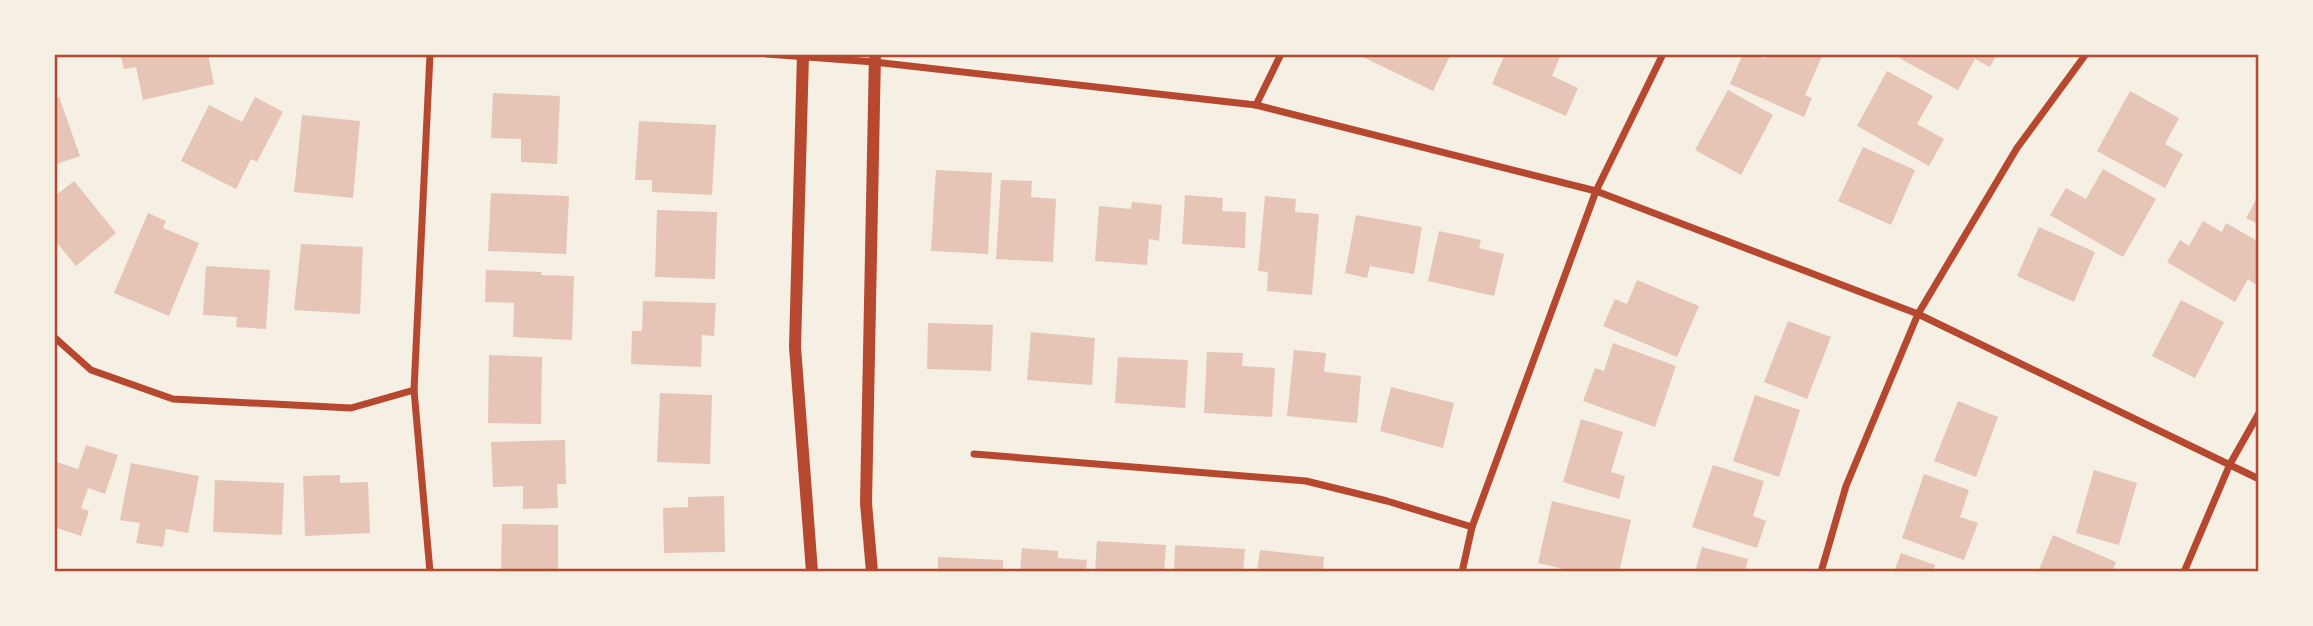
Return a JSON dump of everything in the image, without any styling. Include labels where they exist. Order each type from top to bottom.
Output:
[{"type":"street","points":[[430,54],[414,390],[430,572]]},
{"type":"street","points":[[767,54],[874,58],[1256,105],[1596,191],[1918,314],[2259,479]]},
{"type":"street","points":[[1256,105],[1281,54]]},
{"type":"street","points":[[1462,572],[1472,527],[1596,191],[1663,54]]},
{"type":"street","points":[[1821,572],[1846,486],[1918,314],[2017,148],[2086,54]]},
{"type":"street","points":[[803,56],[794,347],[813,572]]},
{"type":"street","points":[[872,572],[866,503],[874,58]]},
{"type":"street","points":[[54,337],[91,370],[173,399],[351,408],[414,390]]},
{"type":"street","points":[[2184,572],[2230,464],[2259,413]]},
{"type":"street","points":[[974,454],[1306,481],[1387,501],[1472,527]]},
{"type":"building","points":[[120,54],[208,54],[214,84],[143,100],[136,67],[124,69]]},
{"type":"building","points":[[1357,54],[1451,54],[1433,91]]},
{"type":"building","points":[[1505,54],[1561,54],[1552,76],[1578,88],[1566,116],[1492,84]]},
{"type":"building","points":[[1743,54],[1754,54],[1765,59],[1768,54],[1823,54],[1805,95],[1812,98],[1804,117],[1730,84]]},
{"type":"building","points":[[1901,54],[1997,54],[1990,67],[1975,59],[1958,90],[1899,58]]},
{"type":"building","points":[[1887,71],[1933,96],[1917,124],[1944,139],[1929,166],[1857,126]]},
{"type":"building","points":[[1728,90],[1773,115],[1741,175],[1695,150]]},
{"type":"building","points":[[2130,91],[2179,118],[2165,144],[2183,154],[2165,188],[2097,151]]},
{"type":"building","points":[[493,93],[560,96],[557,164],[521,162],[521,139],[491,138]]},
{"type":"building","points":[[59,97],[80,156],[54,165],[54,99]]},
{"type":"building","points":[[255,97],[283,112],[257,162],[251,159],[236,189],[181,161],[209,105],[242,122]]},
{"type":"building","points":[[302,115],[360,121],[353,198],[294,192]]},
{"type":"building","points":[[639,121],[716,125],[712,195],[652,192],[652,180],[635,180]]},
{"type":"building","points":[[1863,147],[1915,170],[1891,225],[1838,201]]},
{"type":"building","points":[[2103,169],[2156,199],[2123,257],[2050,215],[2066,188],[2086,199]]},
{"type":"building","points":[[936,170],[992,173],[988,254],[931,251]]},
{"type":"building","points":[[1001,180],[1032,181],[1031,197],[1056,199],[1053,262],[996,259]]},
{"type":"building","points":[[74,181],[116,233],[76,266],[54,239],[54,197]]},
{"type":"building","points":[[491,193],[569,196],[566,254],[488,251]]},
{"type":"building","points":[[2259,194],[2259,224],[2246,218]]},
{"type":"building","points":[[1185,195],[1223,198],[1222,211],[1246,212],[1245,248],[1182,244]]},
{"type":"building","points":[[1265,196],[1296,199],[1295,212],[1319,214],[1312,295],[1267,291],[1268,272],[1258,271]]},
{"type":"building","points":[[1132,202],[1162,205],[1159,241],[1149,239],[1147,265],[1095,261],[1099,206],[1131,209]]},
{"type":"building","points":[[657,210],[717,212],[715,279],[655,277]]},
{"type":"building","points":[[148,213],[166,221],[163,228],[199,243],[169,316],[114,293]]},
{"type":"building","points":[[1356,215],[1422,227],[1414,274],[1370,266],[1367,278],[1345,273]]},
{"type":"building","points":[[2203,221],[2222,232],[2226,223],[2259,242],[2259,277],[2255,284],[2248,279],[2235,302],[2167,262],[2180,240],[2189,246]]},
{"type":"building","points":[[2039,227],[2095,252],[2074,302],[2017,276]]},
{"type":"building","points":[[1439,231],[1481,240],[1479,248],[1504,254],[1494,296],[1428,281]]},
{"type":"building","points":[[301,244],[363,247],[360,314],[294,310]]},
{"type":"building","points":[[206,266],[270,270],[266,329],[236,327],[237,317],[203,315]]},
{"type":"building","points":[[486,270],[574,276],[572,340],[513,337],[514,303],[485,302]]},
{"type":"building","points":[[1637,280],[1699,306],[1677,357],[1603,326],[1615,299],[1627,304]]},
{"type":"building","points":[[2181,300],[2224,322],[2195,378],[2152,356]]},
{"type":"building","points":[[643,301],[716,303],[714,336],[702,335],[701,367],[631,364],[632,331],[642,331]]},
{"type":"building","points":[[1788,321],[1831,337],[1807,399],[1764,382]]},
{"type":"building","points":[[928,323],[993,325],[991,371],[927,369]]},
{"type":"building","points":[[1031,332],[1095,338],[1092,385],[1027,380]]},
{"type":"building","points":[[1613,343],[1676,366],[1655,427],[1583,401],[1595,368],[1604,371]]},
{"type":"building","points":[[1294,350],[1326,353],[1324,372],[1361,376],[1357,423],[1287,416]]},
{"type":"building","points":[[1207,352],[1243,353],[1242,366],[1275,368],[1272,417],[1204,413]]},
{"type":"building","points":[[489,355],[542,357],[541,424],[488,423]]},
{"type":"building","points":[[1118,357],[1188,360],[1185,408],[1115,403]]},
{"type":"building","points":[[1391,387],[1454,403],[1443,448],[1380,431]]},
{"type":"building","points":[[660,393],[712,395],[710,464],[657,462]]},
{"type":"building","points":[[1755,395],[1800,410],[1779,477],[1733,461]]},
{"type":"building","points":[[1958,401],[1998,417],[1976,477],[1934,461]]},
{"type":"building","points":[[1581,419],[1623,432],[1611,472],[1625,476],[1619,499],[1563,482]]},
{"type":"building","points":[[565,440],[566,484],[557,484],[558,508],[523,509],[523,486],[493,487],[491,442]]},
{"type":"building","points":[[86,445],[118,455],[105,494],[88,488],[81,508],[89,511],[81,536],[54,527],[54,461],[78,469]]},
{"type":"building","points":[[131,463],[199,476],[188,533],[166,529],[163,547],[136,543],[140,523],[120,520]]},
{"type":"building","points":[[1713,465],[1764,481],[1753,516],[1766,521],[1757,548],[1692,527]]},
{"type":"building","points":[[2094,470],[2137,483],[2119,545],[2076,533]]},
{"type":"building","points":[[1924,474],[1969,490],[1960,517],[1978,523],[1964,560],[1902,538]]},
{"type":"building","points":[[340,475],[340,483],[368,482],[370,533],[305,536],[303,476]]},
{"type":"building","points":[[215,480],[284,483],[282,535],[213,532]]},
{"type":"building","points":[[724,496],[725,552],[664,553],[663,508],[688,507],[688,497]]},
{"type":"building","points":[[1552,501],[1631,520],[1619,572],[1576,572],[1538,563]]},
{"type":"building","points":[[502,524],[558,525],[558,572],[501,572]]},
{"type":"building","points":[[2053,535],[2116,562],[2112,572],[2038,572]]},
{"type":"building","points":[[1097,541],[1166,545],[1164,572],[1095,572]]},
{"type":"building","points":[[1175,545],[1245,549],[1243,572],[1174,572]]},
{"type":"building","points":[[1702,547],[1748,559],[1745,572],[1695,572]]},
{"type":"building","points":[[1022,548],[1058,551],[1058,558],[1087,560],[1086,572],[1020,572]]},
{"type":"building","points":[[1260,550],[1324,557],[1323,572],[1257,572]]},
{"type":"building","points":[[1901,553],[1935,565],[1933,572],[1894,572]]},
{"type":"building","points":[[938,557],[1003,560],[1003,572],[938,572]]}]
